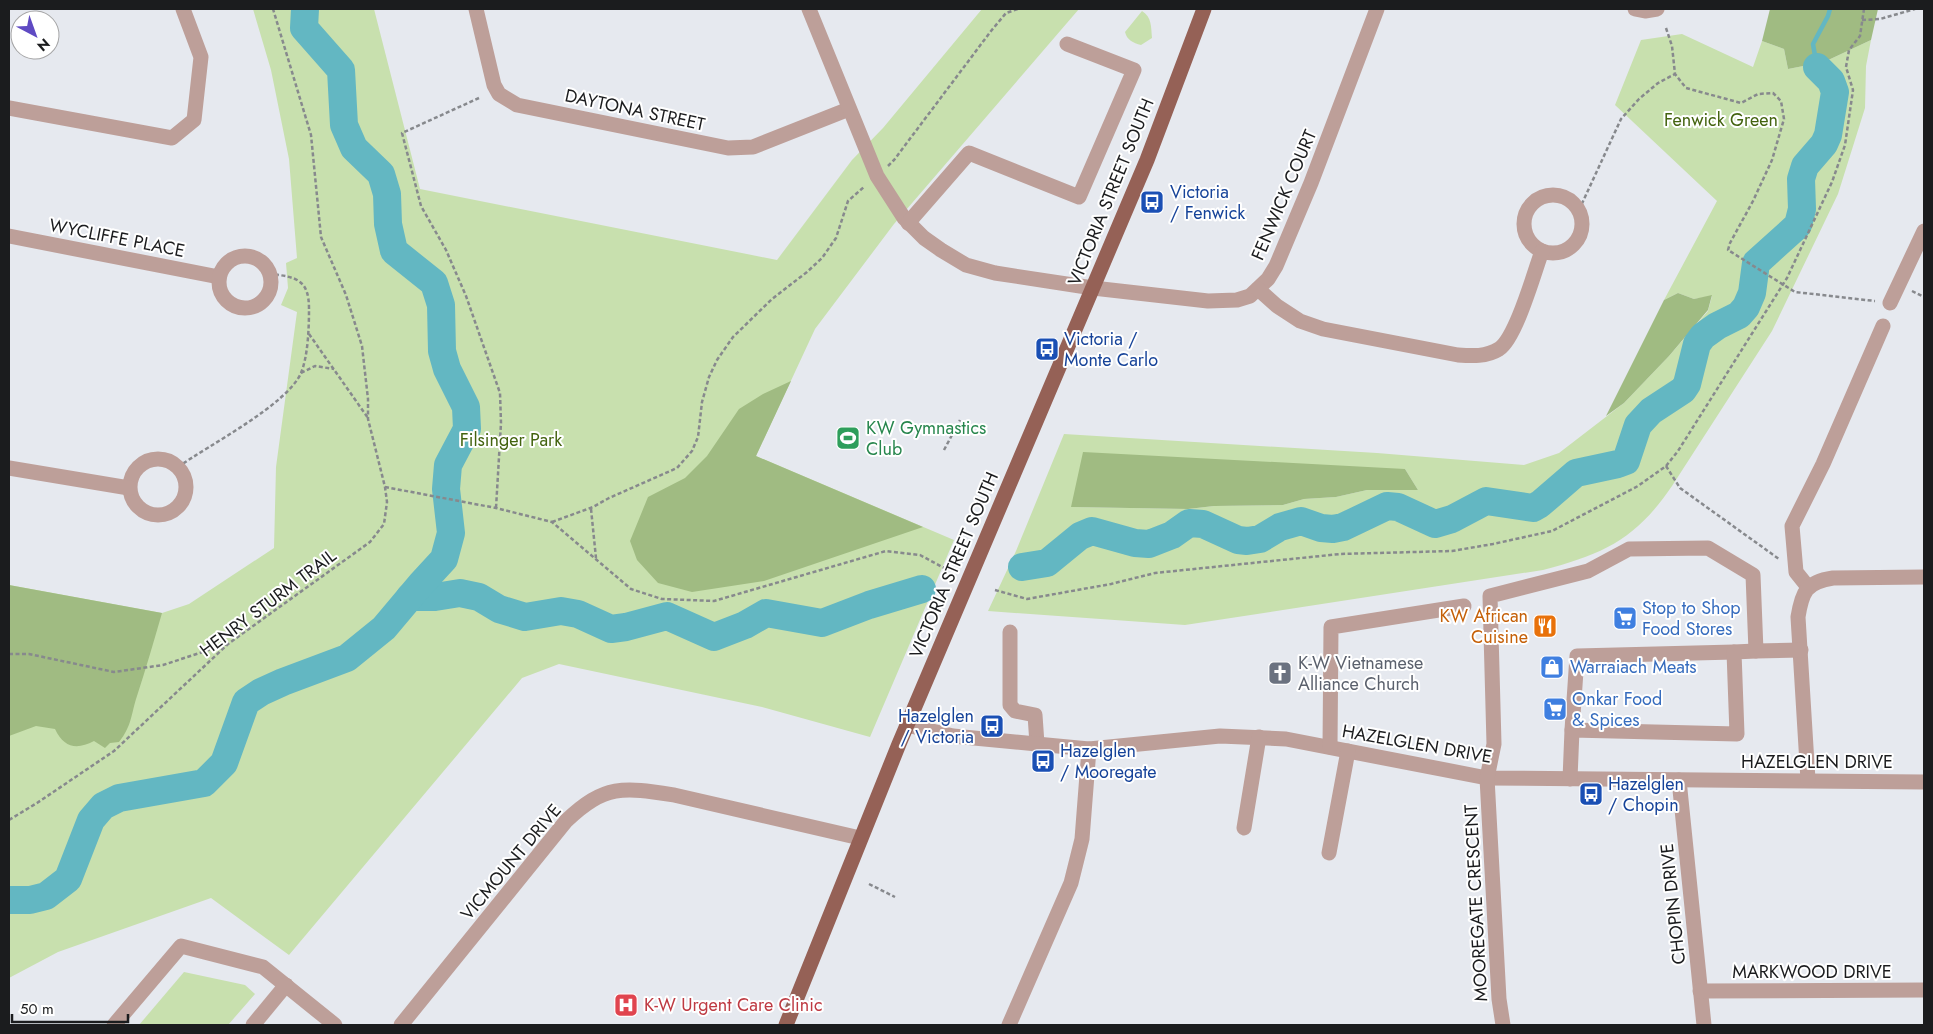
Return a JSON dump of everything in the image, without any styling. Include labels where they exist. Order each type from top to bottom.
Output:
[{"type":"main road","name":"VICTORIA STREET SOUTH","points":[[786,1025],[907,725],[1147,160],[1204,9]]},
{"type":"street","points":[[9,108],[172,138],[194,120],[200,57],[183,9]]},
{"type":"street","name":"DAYTONA STREET","points":[[476,9],[494,84],[499,94],[518,105],[740,149],[753,148],[849,108]]},
{"type":"street","name":"FENWICK COURT","points":[[809,9],[877,176],[908,223],[941,250],[966,264],[995,273],[1092,288],[1208,302],[1237,300],[1250,296],[1276,266],[1311,183],[1377,9]]},
{"type":"street","points":[[1635,9],[1645,11],[1658,9]]},
{"type":"street","points":[[908,223],[968,153],[1078,197],[1134,70],[1067,44]]},
{"type":"street","points":[[1550,195],[1559,196],[1571,201],[1578,210],[1582,222],[1578,240],[1572,247],[1555,254],[1542,251],[1528,239],[1524,225],[1528,210],[1538,200],[1550,195]]},
{"type":"street","points":[[1890,303],[1924,231]]},
{"type":"street","name":"WYCLIFFE PLACE","points":[[9,236],[219,277]]},
{"type":"street","points":[[1258,289],[1277,306],[1300,322],[1322,329],[1476,357],[1499,349],[1506,343],[1514,329],[1542,251]]},
{"type":"street","points":[[244,256],[253,257],[264,264],[271,274],[272,285],[269,294],[258,306],[248,308],[233,306],[226,300],[219,286],[219,277],[229,261],[244,256]]},
{"type":"street","points":[[1808,587],[1796,572],[1792,526],[1823,464],[1883,326]]},
{"type":"street","points":[[161,459],[169,461],[178,467],[184,476],[186,486],[184,499],[176,509],[165,515],[152,515],[136,506],[131,498],[129,488],[134,472],[146,461],[161,459]]},
{"type":"street","points":[[9,468],[129,488]]},
{"type":"street","name":"MOOREGATE CRESCENT","points":[[1503,1025],[1499,999],[1487,778],[1494,744],[1490,596],[1588,571],[1629,549],[1708,548],[1753,575],[1756,650]]},
{"type":"street","points":[[1808,780],[1798,617],[1801,598],[1808,587],[1818,580],[1833,578],[1924,577]]},
{"type":"street","points":[[1330,747],[1331,627],[1464,606]]},
{"type":"street","points":[[1010,632],[1010,706],[1015,711],[1035,715],[1037,744]]},
{"type":"street","points":[[1570,778],[1577,656],[1800,650]]},
{"type":"street","points":[[1572,730],[1737,734],[1734,652]]},
{"type":"street","name":"HAZELGLEN DRIVE","points":[[907,725],[953,736],[1089,749],[1220,736],[1286,739],[1487,778],[1924,782]]},
{"type":"street","points":[[1244,828],[1260,738]]},
{"type":"street","points":[[1009,1025],[1071,883],[1082,838],[1089,749]]},
{"type":"street","points":[[1329,852],[1348,751]]},
{"type":"street","name":"CHOPIN DRIVE","points":[[1679,780],[1704,1025]]},
{"type":"street","name":"VICMOUNT DRIVE","points":[[402,1025],[566,822],[584,804],[602,795],[621,790],[644,790],[674,795],[860,838]]},
{"type":"street","points":[[114,1025],[181,946],[263,967],[335,1025]]},
{"type":"street","points":[[253,1025],[286,985]]},
{"type":"street","name":"MARKWOOD DRIVE","points":[[1700,991],[1924,990]]},
{"type":"path","name":"HENRY STURM TRAIL","points":[[9,820],[114,751],[228,644],[370,542],[384,524],[387,502],[368,419],[368,399],[362,346],[346,295],[321,237],[311,135],[273,9]]},
{"type":"path","points":[[894,160],[991,31],[1006,13],[1018,9]]},
{"type":"path","points":[[995,590],[1027,599],[1111,584],[1155,573],[1340,554],[1452,550],[1493,544],[1552,531],[1638,486],[1666,466],[1678,451],[1782,285],[1832,182],[1845,145],[1852,90],[1846,67],[1849,50],[1860,36],[1864,9]]},
{"type":"path","points":[[1862,20],[1880,19],[1915,9]]},
{"type":"path","points":[[1666,28],[1672,46],[1675,74],[1686,88],[1741,103],[1758,94],[1773,93],[1781,101],[1784,119],[1772,160],[1728,250],[1733,255],[1795,292],[1890,303]]},
{"type":"path","points":[[1578,210],[1621,119],[1639,99],[1675,74]]},
{"type":"path","points":[[479,98],[402,133],[421,206],[453,265],[466,296],[500,393],[501,423],[496,508]]},
{"type":"path","points":[[552,522],[590,508],[677,468],[692,451],[698,437],[704,394],[717,360],[732,337],[772,299],[822,258],[836,238],[848,200],[862,189]]},
{"type":"path","points":[[178,467],[286,394],[300,373],[309,334],[307,289],[300,281],[292,277],[271,274]]},
{"type":"path","name":"HENRY STURM TRAIL","points":[[309,334],[368,419]]},
{"type":"path","points":[[300,373],[315,366],[334,369]]},
{"type":"path","points":[[944,450],[960,420]]},
{"type":"path","points":[[1666,466],[1680,488],[1785,564]]},
{"type":"path","points":[[385,487],[496,508],[552,522],[631,589],[662,599],[714,601],[886,551],[920,556],[946,569]]},
{"type":"path","points":[[590,508],[596,559]]},
{"type":"path","points":[[9,654],[29,654],[114,672],[163,665],[228,644]]},
{"type":"path","points":[[869,884],[895,898]]},
{"type":"green space","name":"Filsinger Park","points":[[253,9],[374,9],[420,189],[777,260],[852,160],[883,128],[982,9],[1079,9],[894,224],[815,329],[756,456],[954,540],[870,737],[762,707],[559,664],[522,678],[289,955],[211,898],[58,952],[9,978],[9,585],[162,613],[189,604],[274,548],[276,467],[297,312],[281,305],[288,288],[286,263],[297,258],[289,159],[271,70]]},
{"type":"green space","points":[[1770,9],[1878,9],[1871,40],[1824,62],[1788,69],[1784,49],[1762,41]]},
{"type":"green space","points":[[1142,11],[1148,16],[1152,38],[1141,45],[1131,41],[1125,32]]},
{"type":"green space","name":"Fenwick Green","points":[[1682,34],[1753,67],[1762,41],[1784,49],[1788,69],[1824,62],[1871,40],[1866,66],[1865,108],[1838,194],[1772,331],[1672,486],[1659,504],[1631,532],[1617,542],[1584,558],[1543,570],[1185,625],[988,611],[1016,551],[1064,434],[1377,453],[1524,465],[1559,453],[1624,403],[1669,356],[1708,311],[1712,296],[1694,299],[1678,293],[1664,300],[1717,201],[1615,105],[1641,40]],"holes":[[[1405,469],[1418,490],[1367,490],[1336,497],[1304,499],[1283,505],[1214,506],[1188,509],[1071,507]]]},
{"type":"green space","points":[[1678,293],[1694,299],[1712,295],[1708,310],[1669,356],[1624,403],[1606,416],[1664,300]]},
{"type":"green space","points":[[791,381],[756,456],[923,527],[764,581],[692,592],[658,583],[637,560],[630,541],[648,497],[685,478],[707,456],[739,409],[763,394]]},
{"type":"green space","points":[[1083,452],[1405,469],[1418,490],[1367,490],[1336,497],[1304,499],[1283,505],[1214,506],[1188,509],[1071,507]]},
{"type":"green space","points":[[9,585],[162,613],[129,725],[119,742],[110,743],[105,748],[94,741],[82,746],[72,746],[62,740],[55,729],[36,726],[9,736]]},
{"type":"green space","points":[[184,972],[245,985],[255,994],[228,1025],[139,1025]]},
{"type":"waterway","points":[[9,900],[30,900],[46,896],[68,879],[91,820],[103,806],[119,798],[204,783],[224,763],[246,702],[261,692],[283,682],[347,658],[384,628],[444,559],[451,533],[446,489],[448,465],[467,429],[466,407],[447,369],[442,351],[441,305],[434,283],[394,251],[388,224],[387,194],[381,174],[354,148],[344,125],[341,70],[304,28],[305,9]]},
{"type":"waterway","points":[[1817,67],[1813,44],[1830,9]]},
{"type":"waterway","points":[[1022,567],[1047,563],[1080,536],[1092,531],[1135,543],[1149,544],[1172,535],[1189,523],[1203,524],[1238,540],[1247,541],[1260,539],[1280,527],[1301,521],[1321,528],[1333,529],[1343,527],[1387,506],[1398,507],[1435,524],[1452,519],[1486,501],[1533,508],[1576,473],[1626,461],[1638,425],[1651,411],[1683,390],[1687,384],[1697,344],[1703,336],[1717,326],[1739,315],[1746,307],[1752,293],[1756,263],[1798,225],[1802,209],[1801,179],[1805,166],[1824,144],[1828,135],[1835,92],[1831,81],[1817,67]]},
{"type":"waterway","points":[[410,597],[435,597],[460,593],[479,597],[499,609],[525,617],[561,611],[578,614],[611,629],[667,616],[714,637],[745,625],[766,613],[822,623],[869,605],[922,589]]},
{"type":"place","name":"Victoria / Fenwick","points":[[1152,202]]},
{"type":"place","name":"Victoria / Monte Carlo","points":[[1047,349]]},
{"type":"place","name":"KW Gymnastics Club","points":[[848,438]]},
{"type":"place","name":"Stop to Shop Food Stores","points":[[1625,618]]},
{"type":"place","name":"KW African Cuisine","points":[[1545,626]]},
{"type":"place","name":"Warraiach Meats","points":[[1552,667]]},
{"type":"place","name":"K-W Vietnamese Alliance Church","points":[[1280,673]]},
{"type":"place","name":"Onkar Food & Spices","points":[[1555,709]]},
{"type":"place","name":"Hazelglen / Victoria","points":[[992,726]]},
{"type":"place","name":"Hazelglen / Mooregate","points":[[1043,761]]},
{"type":"place","name":"Hazelglen / Chopin","points":[[1591,794]]},
{"type":"place","name":"K-W Urgent Care Clinic","points":[[626,1005]]}]
